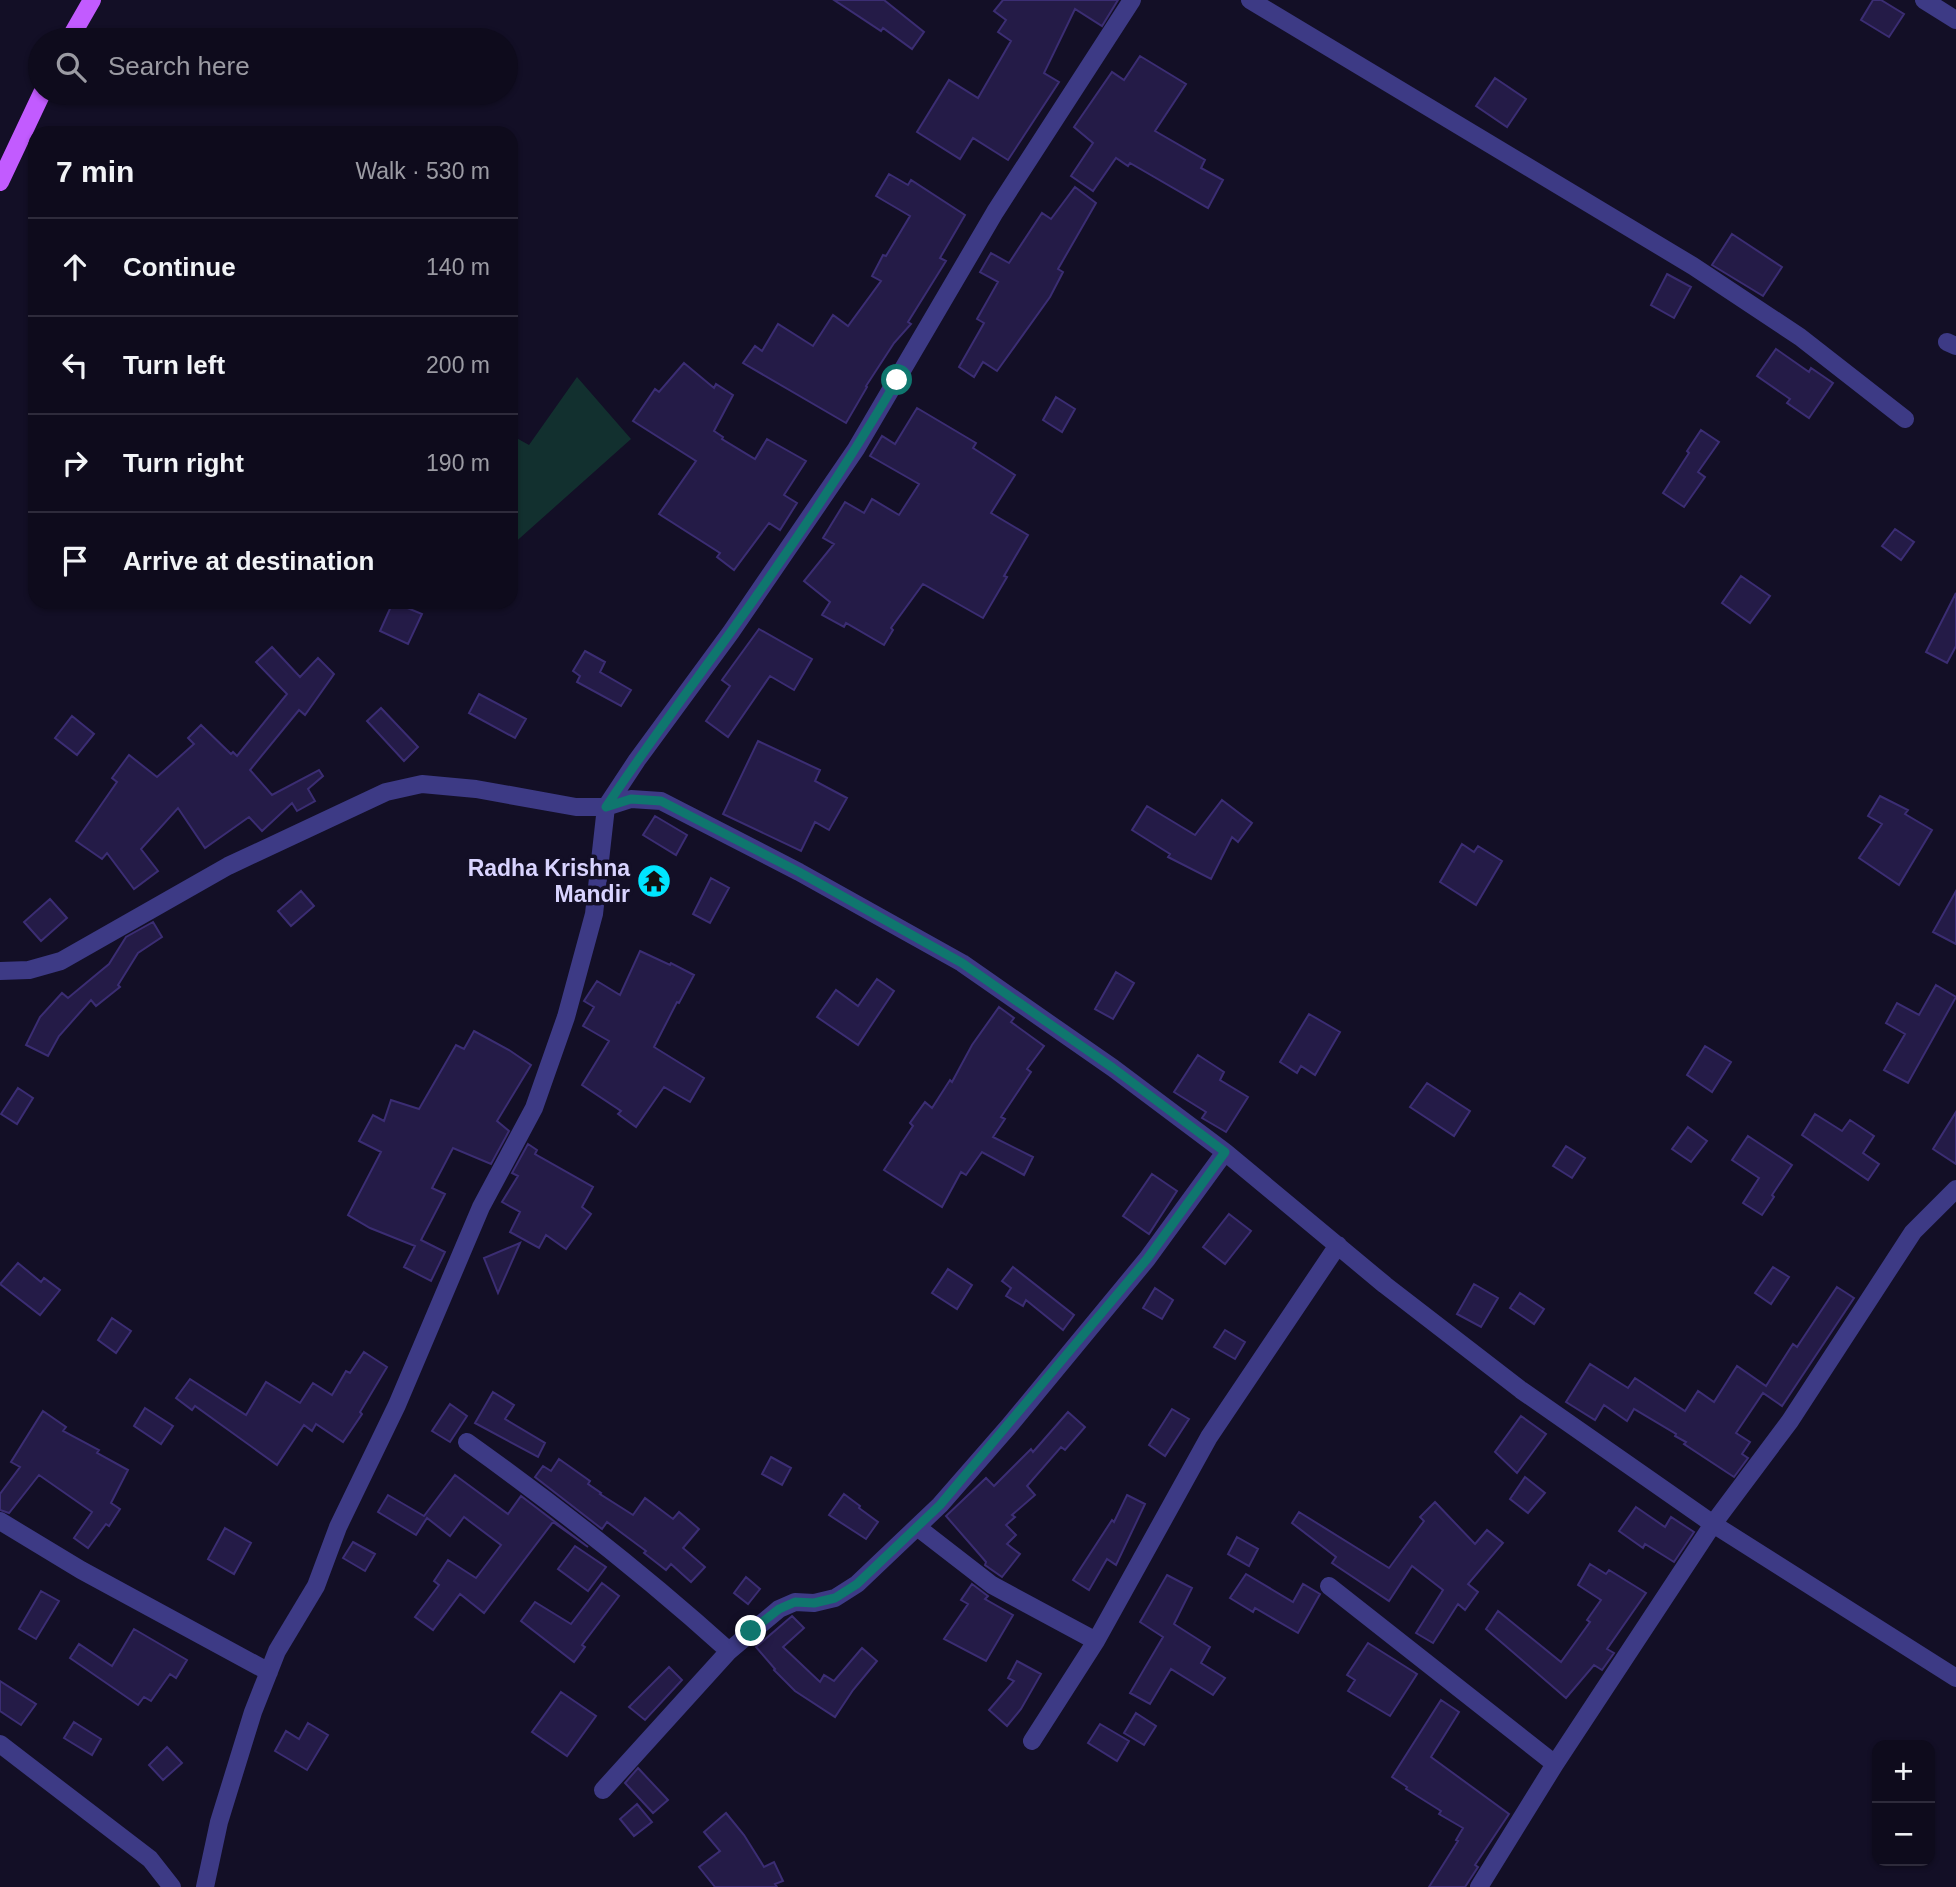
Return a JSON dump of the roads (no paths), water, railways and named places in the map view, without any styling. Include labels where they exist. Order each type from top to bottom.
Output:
[{"type":"main road","points":[[76,28],[92,0]]},
{"type":"main road","points":[[0,182],[36,105]]},
{"type":"street","points":[[205,1887],[219,1822],[253,1712],[277,1651],[316,1586],[338,1527],[397,1405],[481,1207],[534,1108],[566,1017],[594,914],[606,807],[731,632],[856,449],[995,212],[1132,0]]},
{"type":"street","points":[[1250,0],[1693,266],[1800,337],[1905,419]]},
{"type":"street","points":[[1924,0],[1956,20]]},
{"type":"street","points":[[0,971],[29,970],[61,961],[228,866],[386,792],[422,784],[476,789],[576,807],[606,807],[631,799],[661,801],[799,872],[962,963],[1113,1068],[1225,1152],[1521,1390],[1713,1524],[1956,1678]]},
{"type":"street","points":[[603,1790],[729,1651],[779,1609],[795,1602],[814,1603],[835,1598],[857,1584],[940,1505],[1147,1259],[1225,1152]]},
{"type":"street","points":[[1479,1887],[1555,1765],[1713,1524],[1790,1421],[1913,1232],[1956,1189]]},
{"type":"street","points":[[1032,1741],[1096,1641],[1209,1437],[1338,1245]]},
{"type":"street","points":[[467,1442],[559,1508],[680,1607],[729,1651]]},
{"type":"street","points":[[0,1521],[81,1570],[269,1672]]},
{"type":"street","points":[[917,1527],[992,1585],[1096,1641]]},
{"type":"street","points":[[1329,1586],[1555,1765]]},
{"type":"street","points":[[0,1744],[150,1859],[172,1887]]},
{"type":"place","name":"Radha Krishna Mandir","points":[[654,881]]}]
